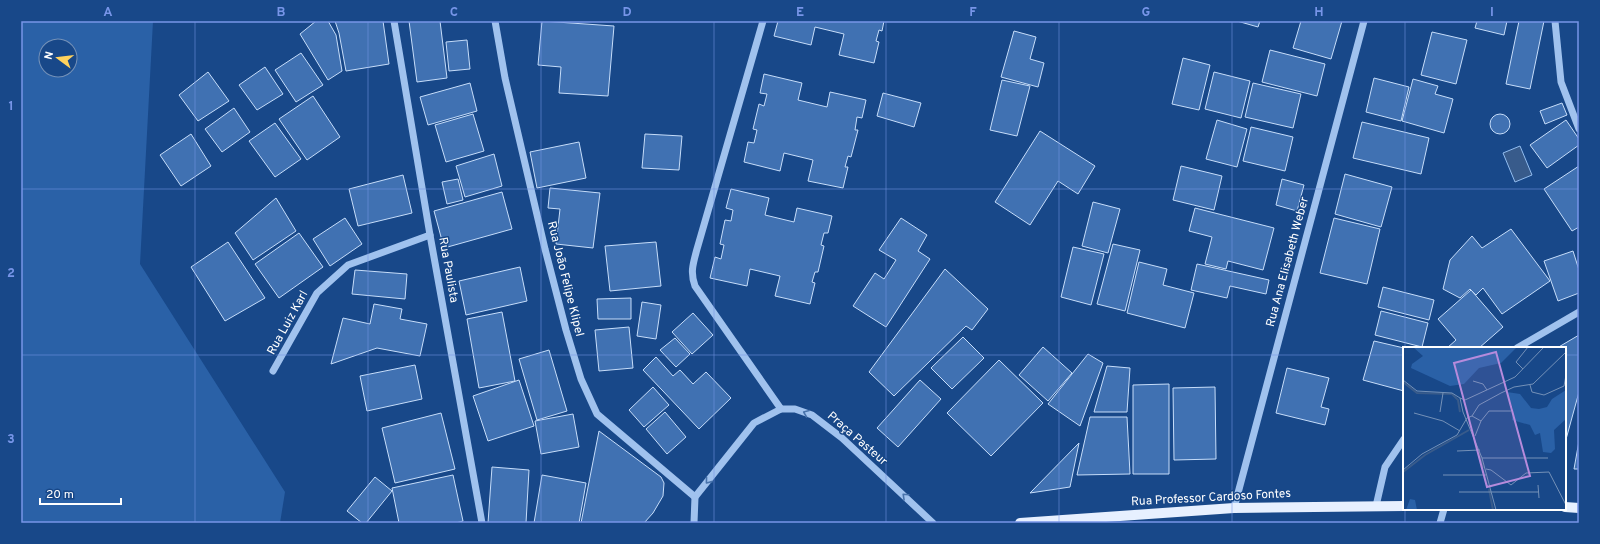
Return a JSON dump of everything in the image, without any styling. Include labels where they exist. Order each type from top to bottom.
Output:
[{"type":"main road","name":"Rua Professor Cardoso Fontes","points":[[1020,523],[1127,519],[1234,508],[1403,506]]},
{"type":"main road","points":[[1566,508],[1579,508]]},
{"type":"street","name":"Rua Paulista","points":[[394,21],[430,235],[482,523]]},
{"type":"street","name":"Rua João Felipe Klipel","points":[[495,21],[505,78],[544,241],[566,330],[581,379],[597,414],[695,497]]},
{"type":"street","points":[[694,523],[695,497],[754,423],[781,409],[695,286],[692,276],[692,267],[697,249],[763,21]]},
{"type":"street","name":"Rua Ana Elisabeth Weber","points":[[1234,508],[1364,21]]},
{"type":"street","points":[[1555,21],[1561,82],[1579,129]]},
{"type":"street","name":"Rua Luiz Karl","points":[[273,371],[317,292],[348,265],[430,235]]},
{"type":"street","points":[[1519,347],[1579,312]]},
{"type":"street","name":"Praça Pasteur","points":[[781,409],[796,409],[812,415],[842,438],[933,523]]},
{"type":"street","points":[[1376,506],[1385,466],[1403,440]]},
{"type":"street","points":[[1440,523],[1444,510]]},
{"type":"shaded area","points":[[21,21],[153,21],[140,264],[285,492],[280,523],[21,523]]},
{"type":"shaded area","points":[[1520,146],[1532,175],[1515,182],[1503,153]]},
{"type":"building","points":[[316,21],[328,21],[336,35],[342,71],[328,80],[300,34]]},
{"type":"building","points":[[335,21],[383,21],[389,64],[346,71],[339,33]]},
{"type":"building","points":[[409,21],[440,21],[447,78],[417,82]]},
{"type":"building","points":[[542,21],[614,26],[608,96],[559,93],[561,67],[538,65]]},
{"type":"building","points":[[778,21],[884,21],[882,31],[879,30],[876,41],[879,42],[874,63],[839,55],[844,34],[815,27],[811,45],[774,36]]},
{"type":"building","points":[[1237,21],[1260,21],[1258,27]]},
{"type":"building","points":[[1301,21],[1342,21],[1331,59],[1293,48]]},
{"type":"building","points":[[1477,21],[1507,21],[1504,35],[1475,28]]},
{"type":"building","points":[[1519,21],[1544,21],[1530,89],[1506,84]]},
{"type":"building","points":[[1014,31],[1036,37],[1030,59],[1044,63],[1038,87],[1001,77]]},
{"type":"building","points":[[1432,32],[1467,40],[1456,84],[1421,75]]},
{"type":"building","points":[[467,40],[470,69],[449,71],[446,42]]},
{"type":"building","points":[[1270,50],[1325,64],[1317,96],[1262,82]]},
{"type":"building","points":[[301,53],[323,85],[296,102],[275,70]]},
{"type":"building","points":[[1183,58],[1210,65],[1199,110],[1172,104]]},
{"type":"building","points":[[265,67],[283,94],[257,110],[239,85]]},
{"type":"building","points":[[208,72],[229,101],[198,121],[179,95]]},
{"type":"building","points":[[1214,72],[1250,81],[1241,118],[1205,109]]},
{"type":"building","points":[[764,74],[802,83],[798,100],[827,107],[830,92],[866,100],[862,118],[857,117],[855,130],[858,130],[851,157],[848,156],[845,167],[848,167],[843,188],[808,181],[813,160],[784,153],[780,171],[744,162],[748,142],[754,143],[757,130],[753,129],[759,104],[764,106],[767,94],[760,93]]},
{"type":"building","points":[[1374,78],[1409,87],[1401,121],[1366,112]]},
{"type":"building","points":[[1413,79],[1438,86],[1435,94],[1453,99],[1444,133],[1402,121]]},
{"type":"building","points":[[1002,80],[1030,86],[1017,136],[990,130]]},
{"type":"building","points":[[470,83],[477,111],[428,125],[420,97]]},
{"type":"building","points":[[1253,83],[1301,94],[1293,128],[1245,117]]},
{"type":"building","points":[[883,93],[921,103],[914,127],[877,116]]},
{"type":"building","points":[[313,96],[340,137],[307,160],[279,119]]},
{"type":"building","points":[[1562,103],[1567,115],[1545,124],[1540,111]]},
{"type":"building","points":[[234,108],[250,132],[222,152],[205,129]]},
{"type":"building","points":[[473,114],[484,151],[446,162],[435,125]]},
{"type":"building","points":[[1500,114],[1507,117],[1510,124],[1507,131],[1500,134],[1493,131],[1490,124],[1493,117]]},
{"type":"building","points":[[1217,120],[1247,129],[1237,167],[1206,159]]},
{"type":"building","points":[[1566,120],[1579,139],[1579,145],[1547,168],[1530,145]]},
{"type":"building","points":[[1362,122],[1429,138],[1421,174],[1353,158]]},
{"type":"building","points":[[275,123],[301,159],[275,177],[249,141]]},
{"type":"building","points":[[1251,127],[1293,137],[1285,171],[1243,161]]},
{"type":"building","points":[[1040,131],[1095,166],[1078,194],[1058,181],[1030,225],[995,202]]},
{"type":"building","points":[[191,134],[211,166],[181,186],[160,155]]},
{"type":"building","points":[[645,134],[682,136],[679,170],[642,168]]},
{"type":"building","points":[[579,142],[586,178],[537,188],[530,152]]},
{"type":"building","points":[[494,154],[502,186],[465,197],[456,166]]},
{"type":"building","points":[[1181,166],[1222,176],[1214,210],[1173,200]]},
{"type":"building","points":[[1579,166],[1579,227],[1572,231],[1544,189]]},
{"type":"building","points":[[1345,174],[1392,187],[1381,227],[1335,214]]},
{"type":"building","points":[[403,175],[412,213],[358,226],[349,189]]},
{"type":"building","points":[[458,179],[463,200],[447,204],[442,182]]},
{"type":"building","points":[[1282,179],[1304,185],[1297,211],[1276,205]]},
{"type":"building","points":[[550,188],[600,193],[593,248],[556,244],[560,209],[548,208]]},
{"type":"building","points":[[731,189],[769,198],[765,215],[794,222],[797,208],[832,216],[828,233],[824,233],[821,245],[824,246],[818,272],[815,272],[812,282],[815,283],[810,304],[775,296],[780,276],[750,269],[747,286],[710,278],[715,257],[721,259],[724,245],[720,244],[725,220],[731,221],[733,210],[726,208]]},
{"type":"building","points":[[502,192],[512,229],[444,248],[434,211]]},
{"type":"building","points":[[276,198],[296,231],[253,260],[235,233]]},
{"type":"building","points":[[1093,202],[1120,209],[1108,253],[1082,246]]},
{"type":"building","points":[[1195,208],[1274,228],[1263,270],[1228,261],[1226,269],[1205,264],[1212,237],[1189,231]]},
{"type":"building","points":[[345,218],[362,244],[330,266],[313,239]]},
{"type":"building","points":[[901,218],[927,235],[918,251],[930,259],[886,327],[853,306],[875,273],[884,279],[896,260],[879,250]]},
{"type":"building","points":[[1334,218],[1380,229],[1367,284],[1320,273]]},
{"type":"building","points":[[1511,229],[1550,281],[1502,314],[1483,288],[1476,295],[1470,289],[1460,298],[1443,289],[1450,260],[1472,236],[1482,248]]},
{"type":"building","points":[[299,233],[323,267],[279,298],[255,264]]},
{"type":"building","points":[[228,242],[265,298],[225,321],[191,267]]},
{"type":"building","points":[[656,242],[661,286],[610,291],[605,246]]},
{"type":"building","points":[[1113,244],[1140,250],[1125,311],[1097,304]]},
{"type":"building","points":[[1073,247],[1104,254],[1091,305],[1061,297]]},
{"type":"building","points":[[1573,251],[1579,270],[1579,293],[1558,301],[1544,261]]},
{"type":"building","points":[[1139,262],[1167,269],[1163,285],[1194,293],[1185,328],[1127,313]]},
{"type":"building","points":[[1197,264],[1269,280],[1266,294],[1230,286],[1227,298],[1191,290]]},
{"type":"building","points":[[520,267],[527,301],[466,315],[459,281]]},
{"type":"building","points":[[945,269],[988,309],[972,330],[966,326],[894,396],[869,372]]},
{"type":"building","points":[[355,270],[407,274],[405,299],[352,294]]},
{"type":"building","points":[[1383,287],[1434,300],[1429,320],[1378,307]]},
{"type":"building","points":[[1471,290],[1503,327],[1480,347],[1448,347],[1456,340],[1438,319]]},
{"type":"building","points":[[631,298],[631,319],[598,319],[597,299]]},
{"type":"building","points":[[642,302],[661,305],[656,339],[637,336]]},
{"type":"building","points":[[374,304],[402,309],[400,319],[427,324],[420,356],[377,348],[331,364],[343,318],[370,324]]},
{"type":"building","points":[[1381,311],[1428,323],[1422,347],[1375,335]]},
{"type":"building","points":[[502,312],[515,381],[479,388],[467,319]]},
{"type":"building","points":[[693,313],[713,335],[692,354],[672,332]]},
{"type":"building","points":[[629,327],[633,368],[599,371],[595,330]]},
{"type":"building","points":[[1579,335],[1579,392],[1566,439],[1566,347],[1559,347]]},
{"type":"building","points":[[963,337],[984,358],[952,389],[931,368]]},
{"type":"building","points":[[675,338],[690,354],[676,367],[660,350]]},
{"type":"building","points":[[1374,341],[1403,348],[1403,391],[1363,380]]},
{"type":"building","points":[[1043,347],[1072,373],[1048,401],[1019,375]]},
{"type":"building","points":[[549,350],[567,411],[537,420],[519,359]]},
{"type":"building","points":[[1088,354],[1103,363],[1080,426],[1048,404]]},
{"type":"building","points":[[656,357],[673,376],[680,370],[693,384],[706,372],[731,398],[699,429],[643,370]]},
{"type":"building","points":[[999,360],[1043,403],[991,456],[947,413]]},
{"type":"building","points":[[415,365],[422,399],[367,411],[360,376]]},
{"type":"building","points":[[1107,366],[1130,368],[1127,412],[1094,412]]},
{"type":"building","points":[[1287,368],[1329,378],[1321,407],[1329,409],[1325,425],[1276,413]]},
{"type":"building","points":[[519,380],[534,426],[488,441],[473,396]]},
{"type":"building","points":[[920,380],[941,399],[898,447],[877,428]]},
{"type":"building","points":[[1169,384],[1169,474],[1133,474],[1133,385]]},
{"type":"building","points":[[653,387],[669,405],[644,427],[629,410]]},
{"type":"building","points":[[1215,387],[1216,459],[1174,460],[1173,388]]},
{"type":"building","points":[[665,412],[686,437],[667,454],[646,429]]},
{"type":"building","points":[[441,413],[455,469],[395,483],[382,428]]},
{"type":"building","points":[[573,414],[579,447],[541,454],[535,421]]},
{"type":"building","points":[[1090,417],[1127,417],[1130,474],[1077,475]]},
{"type":"building","points":[[599,431],[661,477],[664,483],[663,496],[653,513],[644,523],[581,523]]},
{"type":"building","points":[[1579,441],[1579,469],[1574,469]]},
{"type":"building","points":[[1079,443],[1070,487],[1030,493]]},
{"type":"building","points":[[492,467],[529,470],[526,523],[488,523]]},
{"type":"building","points":[[453,475],[463,521],[456,523],[399,523],[392,488]]},
{"type":"building","points":[[542,475],[586,483],[579,523],[534,523]]},
{"type":"building","points":[[375,477],[392,491],[366,523],[362,523],[347,511]]}]
